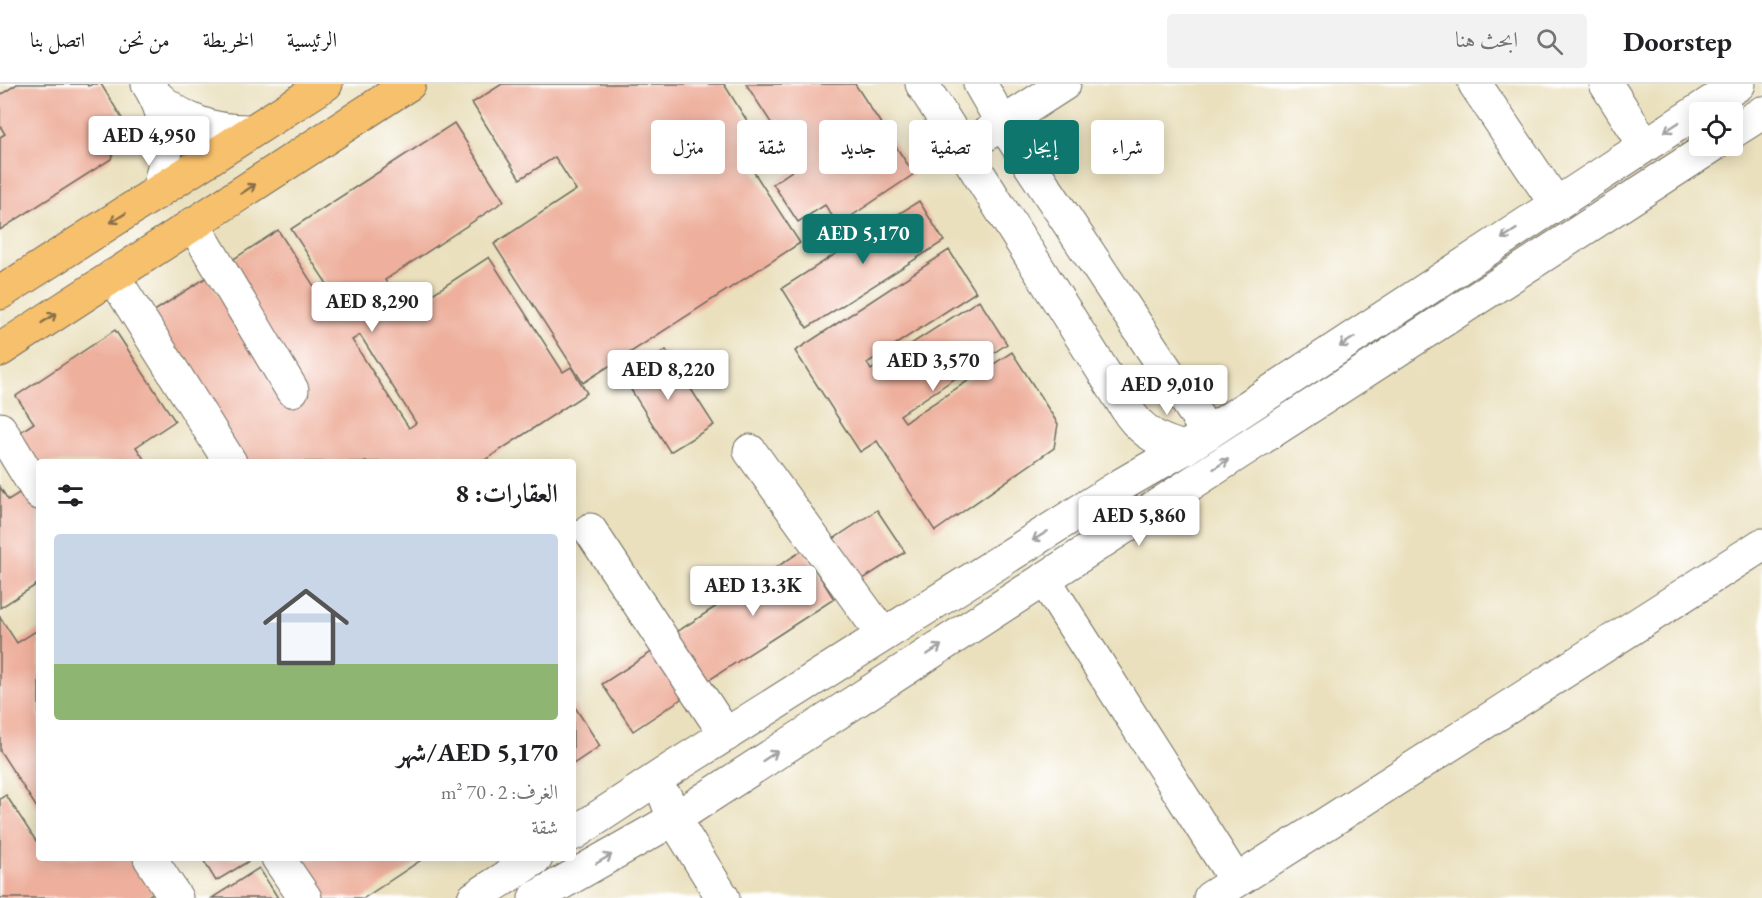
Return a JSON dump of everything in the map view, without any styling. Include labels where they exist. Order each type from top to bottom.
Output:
[{"type":"main road","points":[[0,292],[326,84]]},
{"type":"main road","points":[[204,217],[217,176],[300,121],[344,84]]},
{"type":"main road","points":[[0,350],[409,84]]},
{"type":"street","points":[[922,84],[945,120]]},
{"type":"street","points":[[980,84],[1196,441]]},
{"type":"street","points":[[992,131],[1064,84]]},
{"type":"street","points":[[1475,84],[1556,204]]},
{"type":"street","points":[[1606,84],[1645,145]]},
{"type":"street","points":[[578,820],[673,768],[1121,485],[1196,441],[1739,84]]},
{"type":"street","points":[[151,89],[167,106],[199,124],[216,130],[252,131]]},
{"type":"street","points":[[151,89],[165,126],[166,143],[163,177],[157,193]]},
{"type":"street","points":[[1743,125],[1762,113]]},
{"type":"street","points":[[535,898],[674,819],[1697,156]]},
{"type":"street","points":[[979,174],[1130,414],[1145,432],[1156,439],[1196,441]]},
{"type":"street","points":[[204,217],[292,390]]},
{"type":"street","points":[[113,276],[228,459]]},
{"type":"street","points":[[1121,485],[1129,450],[1130,414]]},
{"type":"street","points":[[0,429],[36,488]]},
{"type":"street","points":[[750,451],[883,635]]},
{"type":"street","points":[[590,530],[726,735]]},
{"type":"street","points":[[1044,579],[1223,890],[1762,545]]},
{"type":"street","points":[[673,768],[668,778],[666,799],[674,819],[723,898]]},
{"type":"street","points":[[152,861],[176,898]]},
{"type":"street","points":[[280,861],[304,898]]},
{"type":"street","points":[[474,898],[531,861]]},
{"type":"building","points":[[17,84],[87,84],[88,86],[101,84],[123,120],[111,159],[0,230],[0,137],[5,134],[0,126],[0,95]]},
{"type":"building","points":[[502,84],[724,84],[747,120],[737,120],[737,174],[755,174],[800,243],[583,383],[494,244],[576,190],[555,157],[520,179],[472,103]]},
{"type":"building","points":[[746,84],[855,84],[879,120],[819,120],[819,174],[897,174],[897,148],[909,166],[909,174],[914,174],[838,225],[825,205],[798,222],[773,184],[787,174],[807,174],[807,120],[769,120]]},
{"type":"building","points":[[454,123],[504,201],[385,280],[405,312],[489,257],[563,372],[571,367],[587,393],[487,459],[236,459],[145,317],[207,277],[290,407],[307,396],[223,266],[278,230],[319,294],[329,287],[291,229]],"holes":[[[360,335],[416,423],[409,428],[352,340]]]},
{"type":"building","points":[[919,201],[944,241],[807,328],[782,288]]},
{"type":"building","points":[[949,250],[976,292],[867,363],[871,370],[979,300],[1007,344],[900,415],[905,422],[1012,352],[1058,424],[1054,448],[935,531],[877,441],[860,452],[795,351]]},
{"type":"building","points":[[115,330],[175,421],[136,447],[144,459],[36,459],[11,438],[34,423],[16,396]]},
{"type":"building","points":[[666,350],[714,425],[670,452],[623,377]]},
{"type":"building","points":[[0,487],[8,500],[24,490],[36,508],[36,585],[0,608]]},
{"type":"building","points":[[877,510],[905,552],[857,583],[829,542]]},
{"type":"building","points":[[803,550],[834,599],[703,684],[672,635]]},
{"type":"building","points":[[0,617],[17,643],[36,631],[36,806],[0,751]]},
{"type":"building","points":[[653,651],[684,697],[633,731],[602,684]]},
{"type":"building","points":[[576,709],[600,746],[576,762]]},
{"type":"building","points":[[6,795],[36,841],[36,861],[139,861],[158,890],[145,898],[0,898],[0,799]]},
{"type":"building","points":[[204,861],[249,861],[216,881]]},
{"type":"building","points":[[288,861],[420,861],[364,898],[312,898]]},
{"type":"building","points":[[259,868],[278,898],[212,898]]}]
